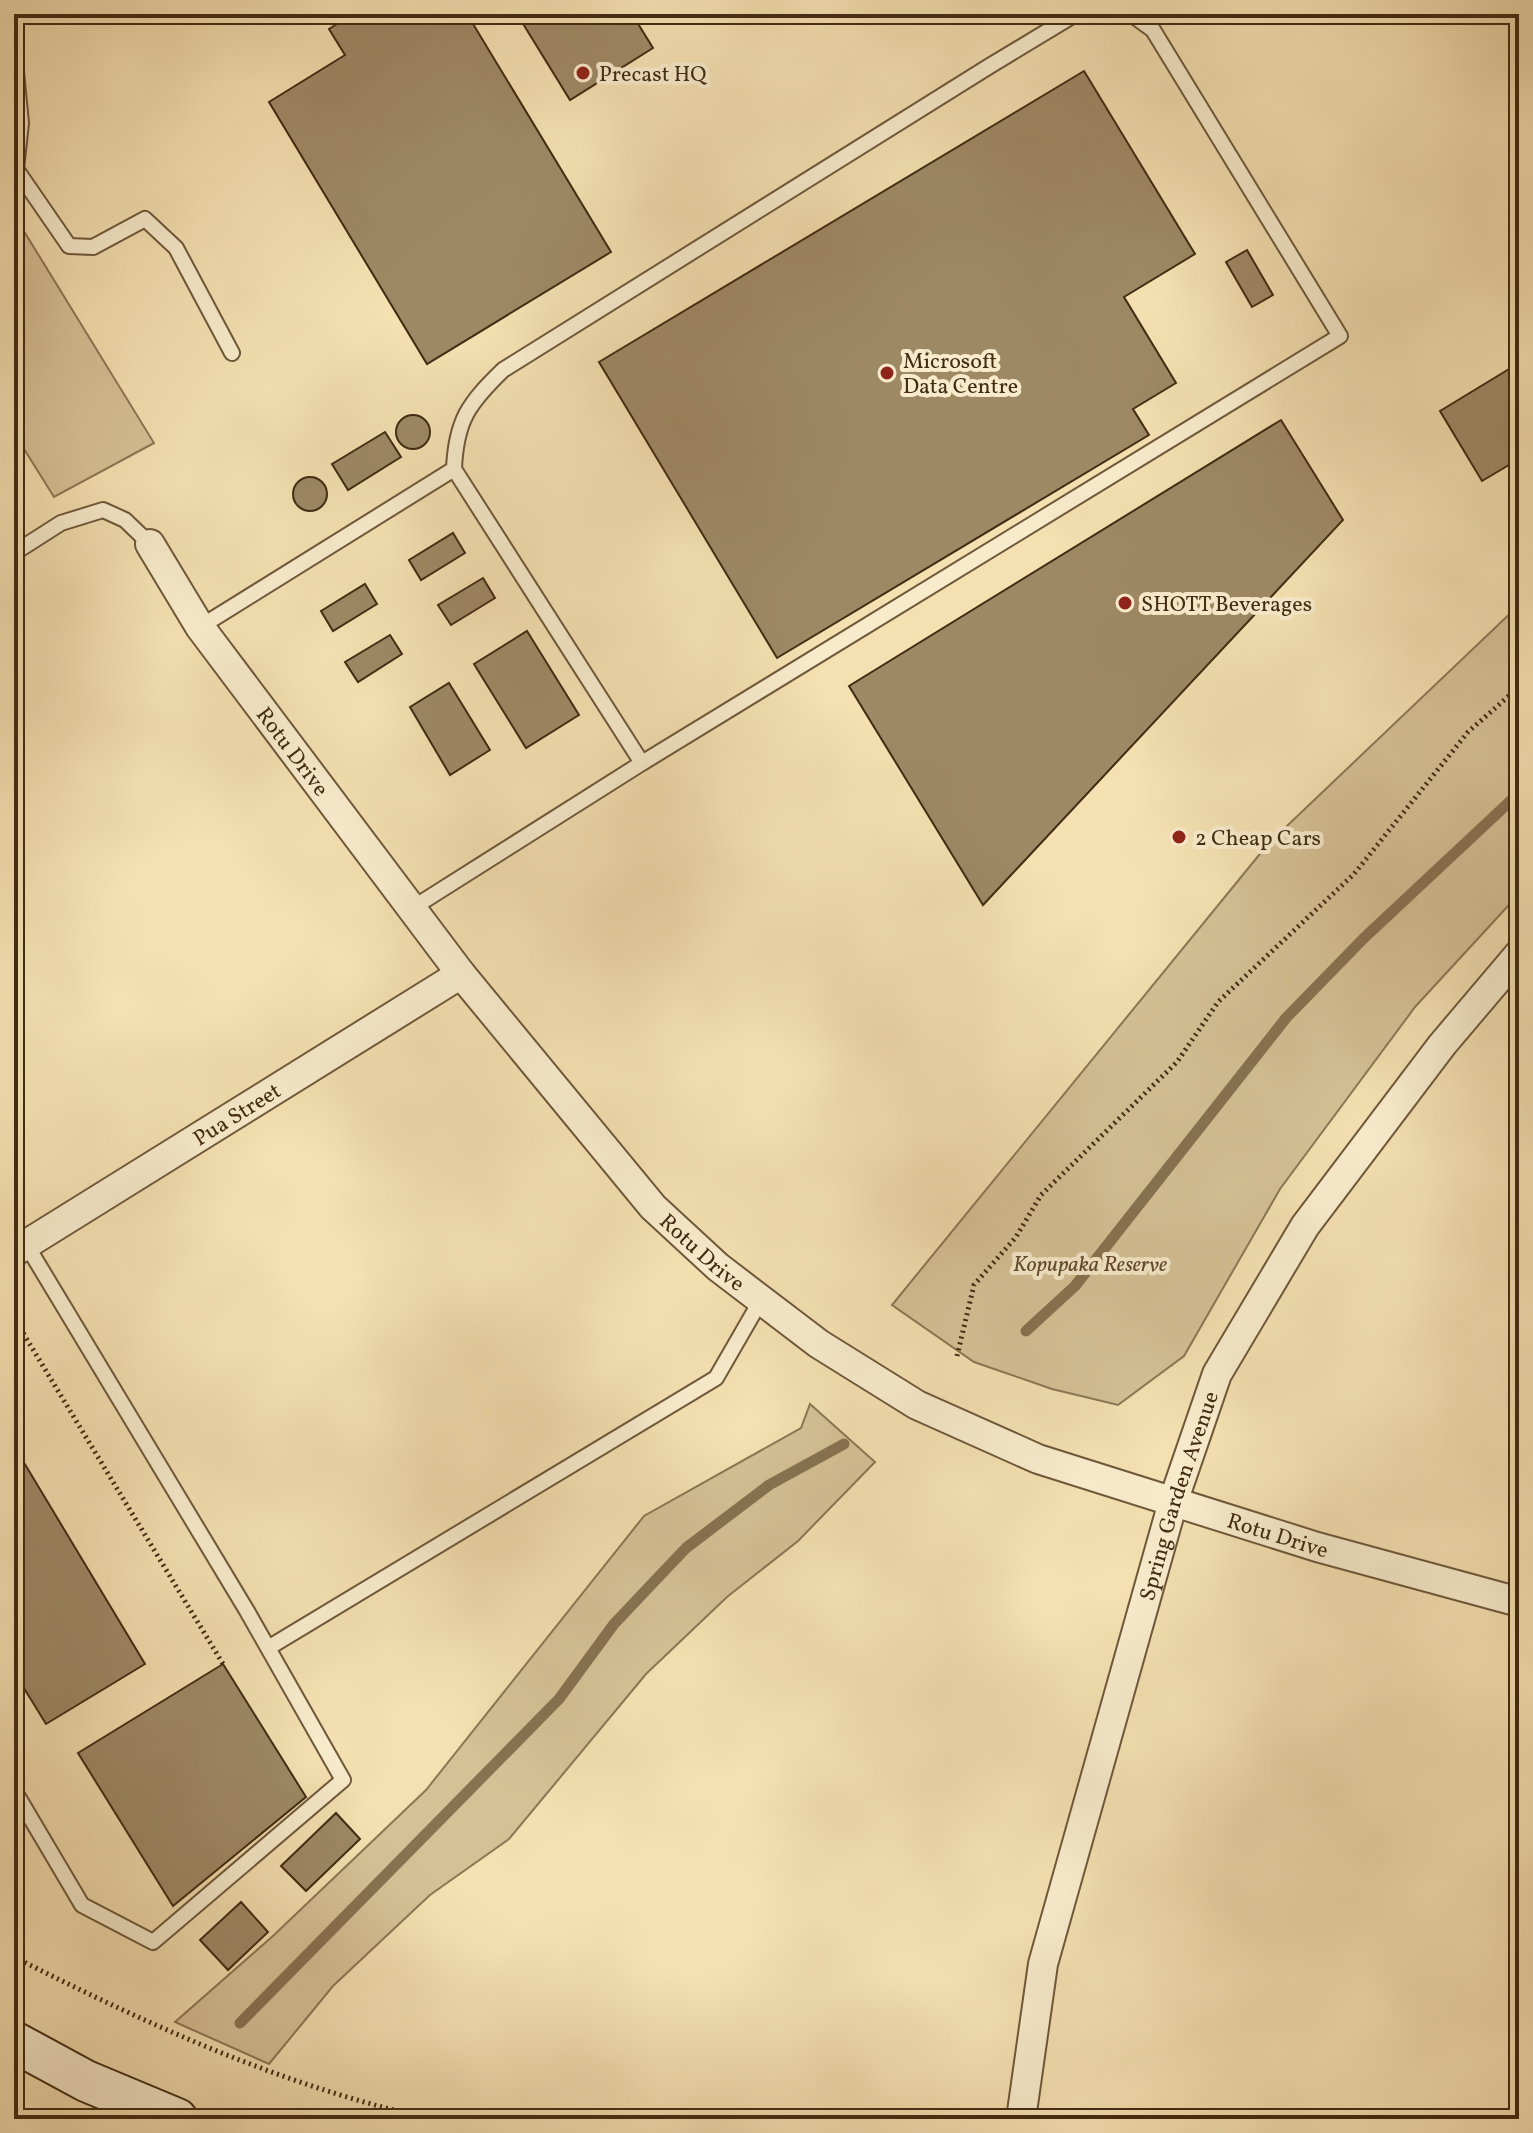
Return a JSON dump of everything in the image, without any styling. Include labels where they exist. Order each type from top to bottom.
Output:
[{"type":"main road","points":[[14,2042],[86,2081],[177,2119]]},
{"type":"street","name":"Rotu Drive","points":[[150,544],[200,627],[461,974],[653,1207],[718,1267],[819,1344],[917,1405],[1038,1459],[1317,1547],[1519,1602]]},
{"type":"street","name":"Spring Garden Avenue","points":[[1021,2119],[1043,1964],[1173,1502],[1217,1374],[1305,1226],[1442,1045],[1519,954]]},
{"type":"street","name":"Pua Street","points":[[20,1248],[461,974]]},
{"type":"lane","points":[[642,763],[454,469],[455,438],[471,401],[503,370],[988,67],[1074,15],[1097,14]]},
{"type":"lane","points":[[411,909],[642,763],[1340,336],[1153,30],[1131,14]]},
{"type":"lane","points":[[14,51],[21,123],[16,169],[69,246],[93,247],[145,219],[176,248],[232,353]]},
{"type":"lane","points":[[200,627],[454,469]]},
{"type":"lane","points":[[14,553],[61,523],[103,510],[125,520],[150,544]]},
{"type":"lane","points":[[14,1790],[82,1905],[153,1942],[343,1780],[268,1648],[20,1248]]},
{"type":"lane","points":[[268,1648],[716,1378],[761,1300]]},
{"type":"path","points":[[957,1356],[974,1285],[1016,1237],[1041,1195],[1177,1062],[1218,1002],[1354,874],[1468,732],[1519,687]]},
{"type":"path","points":[[14,1318],[223,1664]]},
{"type":"path","points":[[14,1957],[150,2025],[263,2071],[381,2108],[431,2119]]},
{"type":"green space","points":[[14,215],[154,443],[54,497],[14,433]]},
{"type":"green space","name":"Kopupaka Reserve","points":[[1519,605],[1519,894],[1415,1007],[1280,1189],[1184,1356],[1118,1405],[1052,1389],[974,1362],[892,1305],[1268,844]]},
{"type":"green space","points":[[810,1404],[875,1462],[798,1541],[727,1597],[646,1674],[509,1839],[430,1895],[333,1986],[269,2064],[175,2022],[274,1935],[426,1790],[644,1516],[801,1428]]},
{"type":"building","points":[[353,14],[467,14],[611,252],[427,364],[269,102],[345,55],[329,29]]},
{"type":"building","name":"Precast HQ","points":[[517,14],[632,14],[653,48],[570,100]]},
{"type":"building","name":"Microsoft Data Centre","points":[[1084,71],[1195,254],[1124,297],[1176,383],[1133,409],[1149,435],[777,658],[599,362]]},
{"type":"building","points":[[1247,250],[1273,295],[1252,307],[1226,262]]},
{"type":"building","points":[[1519,363],[1519,459],[1482,481],[1440,411]]},
{"type":"building","points":[[413,415],[425,420],[430,432],[425,444],[413,449],[401,444],[396,432],[401,420]]},
{"type":"building","name":"SHOTT Beverages","points":[[1281,420],[1343,520],[983,905],[849,686]]},
{"type":"building","points":[[385,432],[401,457],[348,490],[332,464]]},
{"type":"building","points":[[310,477],[322,482],[327,494],[322,506],[310,511],[298,506],[293,494],[298,482]]},
{"type":"building","points":[[453,533],[465,553],[421,580],[409,560]]},
{"type":"building","points":[[483,578],[495,598],[451,625],[438,605]]},
{"type":"building","points":[[365,584],[377,604],[333,631],[321,611]]},
{"type":"building","points":[[527,631],[579,715],[526,748],[474,664]]},
{"type":"building","points":[[390,635],[402,654],[358,682],[345,662]]},
{"type":"building","points":[[449,683],[490,750],[450,775],[410,707]]},
{"type":"building","points":[[23,1461],[145,1664],[46,1724],[14,1672],[14,1467]]},
{"type":"building","points":[[223,1664],[306,1797],[173,1906],[78,1753]]},
{"type":"building","points":[[336,1813],[360,1839],[306,1891],[281,1866]]},
{"type":"building","points":[[241,1902],[268,1932],[228,1970],[200,1940]]},
{"type":"waterway","points":[[1026,1331],[1075,1286],[1286,1018],[1364,938],[1519,793]]},
{"type":"waterway","points":[[240,2023],[559,1699],[614,1624],[686,1548],[769,1485],[844,1444]]},
{"type":"place","name":"Precast HQ","points":[[583,73]]},
{"type":"place","name":"Microsoft Data Centre","points":[[887,373]]},
{"type":"place","name":"SHOTT Beverages","points":[[1125,603]]},
{"type":"place","name":"2 Cheap Cars","points":[[1179,837]]}]
